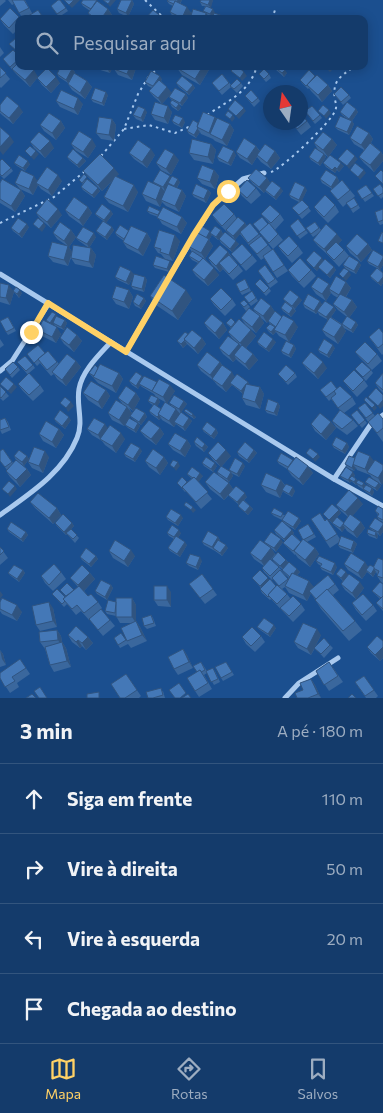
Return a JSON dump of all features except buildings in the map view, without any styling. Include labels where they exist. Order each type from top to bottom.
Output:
[{"type":"street","points":[[164,286],[213,205],[243,179],[264,173]]},
{"type":"street","points":[[0,274],[334,479],[383,506]]},
{"type":"street","points":[[126,352],[159,294]]},
{"type":"street","points":[[0,371],[12,360],[48,303]]},
{"type":"street","points":[[0,515],[43,483],[59,468],[71,450],[78,437],[80,418],[79,389],[84,376],[111,342]]},
{"type":"street","points":[[334,479],[371,424],[383,415]]},
{"type":"street","points":[[285,698],[299,683],[338,658]]},
{"type":"path","points":[[145,0],[161,15]]},
{"type":"path","points":[[273,15],[276,7]]},
{"type":"path","points":[[98,159],[124,129],[147,78],[157,70]]},
{"type":"path","points":[[207,115],[245,90],[256,70]]},
{"type":"path","points":[[264,173],[274,171],[294,155],[332,118],[336,109],[334,88],[338,79],[350,70]]},
{"type":"path","points":[[124,129],[149,125],[175,133],[195,123]]},
{"type":"path","points":[[0,223],[54,197],[89,167]]},
{"type":"route","points":[[31,332],[48,303],[126,352],[193,236],[213,205],[228,191]]}]
